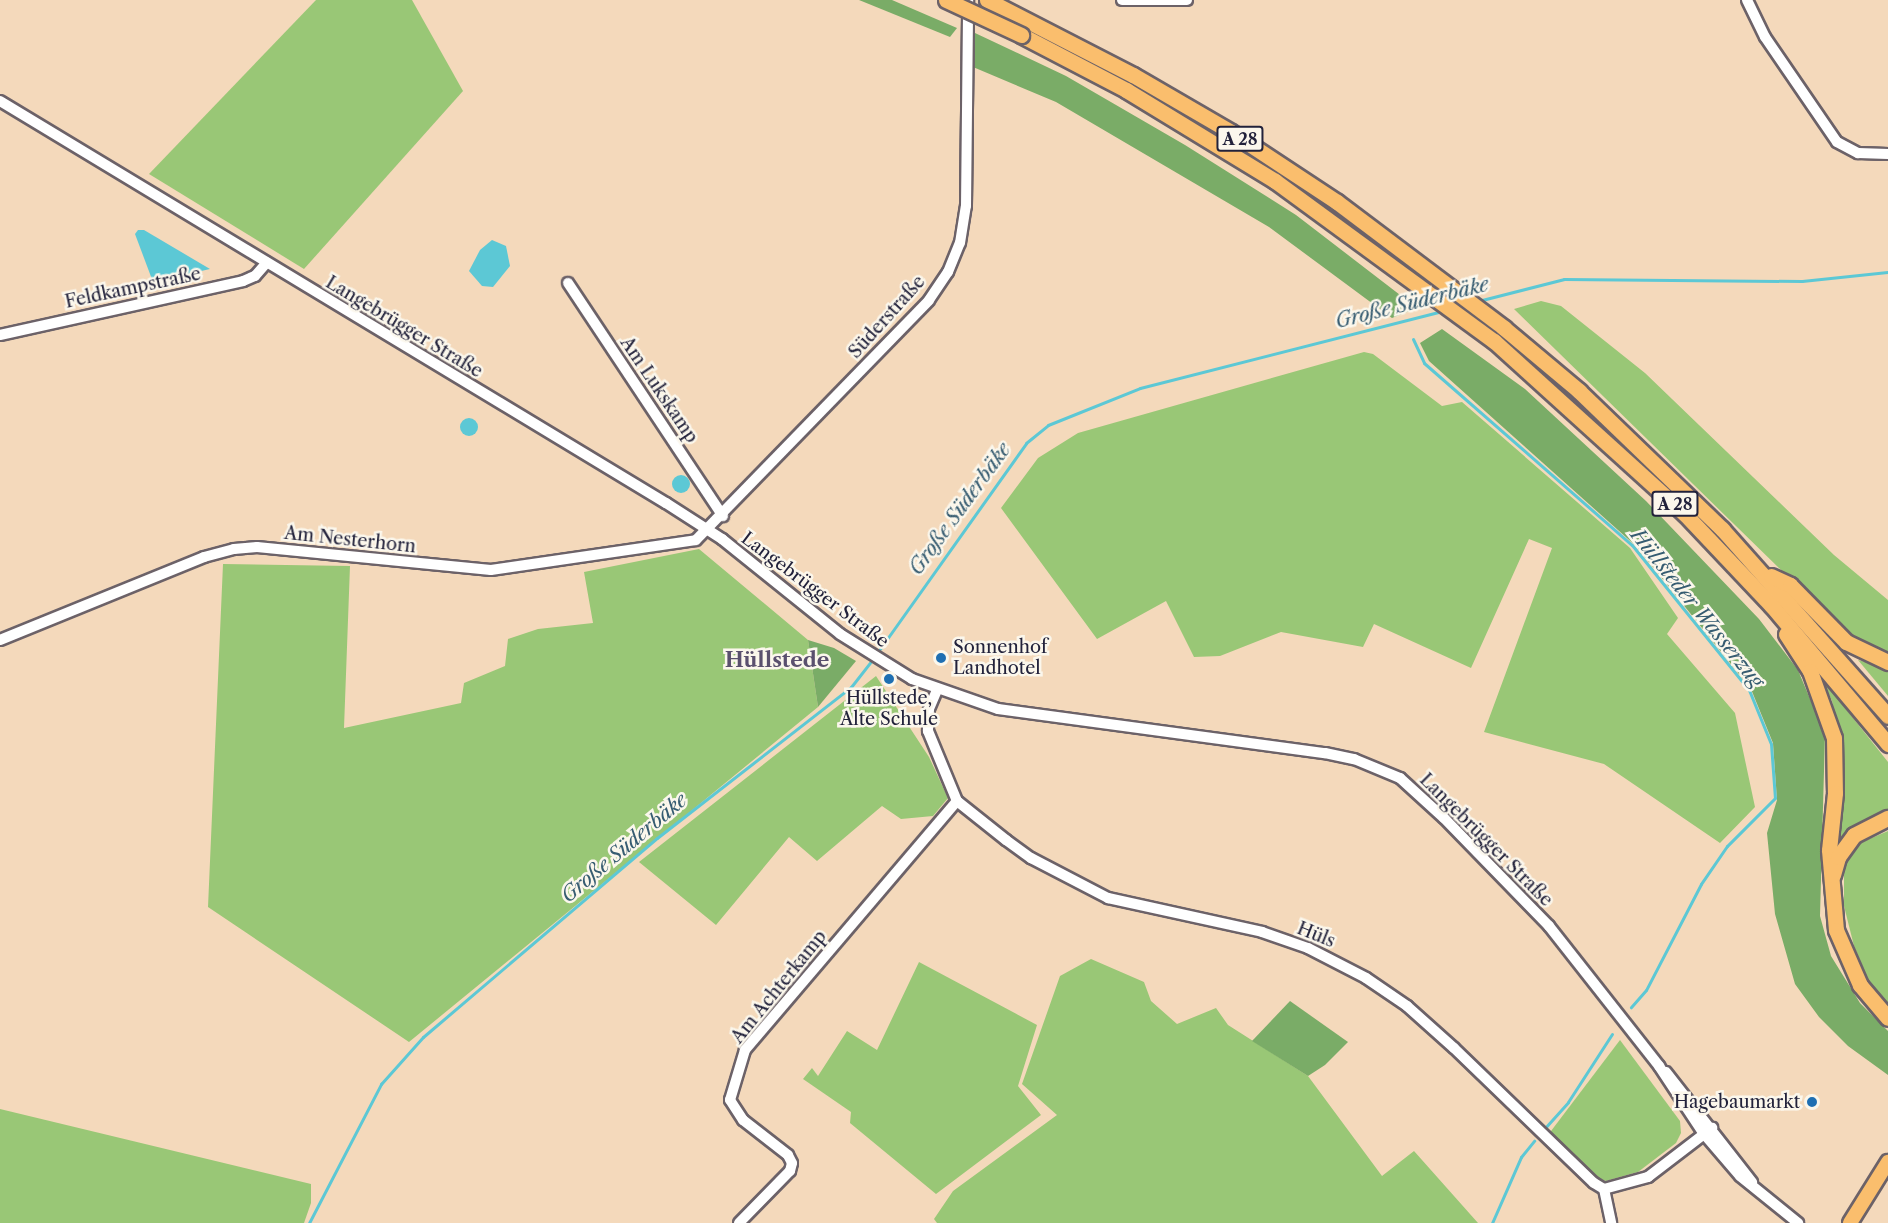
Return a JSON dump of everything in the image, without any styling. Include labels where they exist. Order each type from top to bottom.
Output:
[{"type":"highway","name":"A 28","points":[[946,0],[1021,35],[1126,90],[1233,154],[1423,286],[1494,341],[1610,442],[1770,605],[1888,744]]},
{"type":"highway","name":"A 28","points":[[987,0],[1030,20],[1231,132],[1337,202],[1504,328],[1644,451],[1766,573],[1888,716]]},
{"type":"highway","points":[[1766,573],[1790,585],[1846,642],[1888,662]]},
{"type":"highway","points":[[1770,605],[1810,670],[1834,738],[1836,766],[1829,850],[1830,886],[1843,951],[1860,984],[1888,1018]]},
{"type":"highway","points":[[1830,886],[1844,847],[1861,829],[1888,818]]},
{"type":"main road","points":[[1850,1223],[1888,1162]]},
{"type":"street","name":"Süderstraße","points":[[709,530],[929,300],[948,272],[960,243],[966,206],[968,0]]},
{"type":"street","points":[[1122,0],[1187,0]]},
{"type":"street","points":[[1747,0],[1765,37],[1837,142],[1858,153],[1888,154]]},
{"type":"street","name":"Langebrügger Straße","points":[[0,100],[709,530],[863,650],[885,664],[937,690],[1017,713],[1325,753],[1378,766],[1415,790],[1528,904],[1582,964],[1708,1131],[1754,1185],[1796,1222]]},
{"type":"street","name":"Feldkampstraße","points":[[0,335],[243,281],[255,276],[267,262]]},
{"type":"street","name":"Am Lukskamp","points":[[568,283],[723,516]]},
{"type":"street","name":"Am Nesterhorn","points":[[0,640],[204,557],[234,549],[257,548],[507,569],[687,542],[709,530]]},
{"type":"street","name":"Hüls","points":[[937,690],[928,709],[928,731],[957,801],[1031,858],[1096,893],[1139,907],[1262,932],[1308,948],[1366,978],[1415,1013],[1594,1184],[1604,1189]]},
{"type":"street","name":"Am Achterkamp","points":[[739,1223],[790,1171],[792,1163],[788,1155],[742,1120],[729,1100],[745,1050],[957,801]]},
{"type":"street","points":[[1611,1223],[1604,1189],[1648,1177],[1708,1131]]},
{"type":"green space","points":[[316,0],[412,0],[463,91],[304,269],[149,174]]},
{"type":"green space","points":[[859,0],[892,0],[957,28],[950,37]]},
{"type":"green space","points":[[975,33],[1066,76],[1185,145],[1296,215],[1417,308],[1392,318],[1269,227],[1056,102],[973,67]]},
{"type":"green space","points":[[1541,301],[1561,306],[1645,373],[1834,555],[1888,600],[1888,653],[1864,643],[1828,616],[1514,309]]},
{"type":"green space","points":[[1442,329],[1525,389],[1646,501],[1759,619],[1798,670],[1825,735],[1820,916],[1831,956],[1860,1003],[1888,1031],[1888,1075],[1848,1046],[1819,1017],[1795,984],[1775,914],[1767,833],[1777,800],[1773,743],[1751,689],[1637,547],[1429,361],[1420,343]]},
{"type":"green space","points":[[1364,352],[1373,354],[1442,406],[1462,402],[1630,548],[1678,618],[1667,634],[1735,713],[1755,807],[1720,843],[1604,764],[1484,732],[1552,548],[1529,539],[1471,668],[1374,624],[1363,647],[1281,632],[1220,656],[1194,657],[1166,601],[1097,639],[1001,508],[1038,458],[1078,433]]},
{"type":"green space","points":[[699,549],[808,640],[818,707],[409,1042],[208,907],[223,564],[350,566],[344,728],[461,703],[464,683],[505,666],[508,639],[538,629],[593,623],[584,572]]},
{"type":"green space","points":[[808,640],[834,648],[856,661],[818,707]]},
{"type":"green space","points":[[1858,660],[1888,668],[1888,696]]},
{"type":"green space","points":[[876,676],[929,757],[948,798],[933,816],[901,819],[882,806],[817,861],[789,837],[716,925],[639,862]]},
{"type":"green space","points":[[1822,679],[1888,762],[1888,812],[1864,820],[1850,832],[1835,855],[1844,766],[1832,701]]},
{"type":"green space","points":[[1888,831],[1888,1007],[1872,989],[1854,946],[1844,906],[1844,866],[1853,846]]},
{"type":"green space","points":[[1091,959],[1144,982],[1151,1001],[1177,1024],[1216,1008],[1228,1025],[1308,1076],[1382,1176],[1414,1151],[1478,1223],[937,1223],[934,1219],[953,1191],[1057,1115],[1022,1084],[1060,976]]},
{"type":"green space","points":[[919,962],[1037,1025],[1018,1086],[1041,1115],[936,1194],[850,1123],[851,1112],[803,1079],[812,1068],[818,1076],[847,1031],[877,1050]]},
{"type":"green space","points":[[1290,1001],[1348,1042],[1325,1065],[1308,1076],[1252,1041]]},
{"type":"green space","points":[[1620,1040],[1680,1121],[1681,1133],[1676,1143],[1638,1172],[1606,1181],[1592,1175],[1548,1135]]},
{"type":"green space","points":[[0,1109],[311,1184],[311,1203],[304,1223],[0,1223]]},
{"type":"water","points":[[138,230],[144,230],[210,269],[153,282],[135,234]]},
{"type":"water","points":[[492,240],[506,246],[510,266],[493,287],[482,286],[469,271],[480,250]]},
{"type":"water","points":[[469,418],[475,421],[478,427],[475,433],[469,436],[463,433],[460,427],[463,421]]},
{"type":"water","points":[[677,475],[685,475],[690,480],[688,491],[677,493],[672,488],[672,480]]},
{"type":"waterway","name":"Große Süderbäke","points":[[1478,301],[1564,279],[1802,281],[1888,272]]},
{"type":"waterway","name":"Große Süderbäke","points":[[877,653],[1026,443],[1048,425],[1140,388],[1443,311]]},
{"type":"waterway","name":"Hüllsteder Wasserzug","points":[[1413,339],[1424,363],[1632,545],[1749,690],[1771,744],[1775,798],[1727,846],[1701,884],[1646,990],[1631,1007]]},
{"type":"waterway","name":"Große Süderbäke","points":[[309,1223],[381,1084],[423,1037],[657,838],[851,687],[873,659]]},
{"type":"waterway","name":"Hüllsteder Wasserzug","points":[[1544,1129],[1568,1102],[1612,1034]]},
{"type":"waterway","name":"Hüllsteder Wasserzug","points":[[1492,1223],[1521,1157],[1534,1141]]},
{"type":"place","name":"Sonnenhof Landhotel","points":[[941,658]]},
{"type":"place","name":"Hüllstede, Alte Schule","points":[[889,679]]},
{"type":"place","name":"Hagebaumarkt","points":[[1812,1102]]},
{"type":"district","name":"Hüllstede","points":[[777,660]]}]
